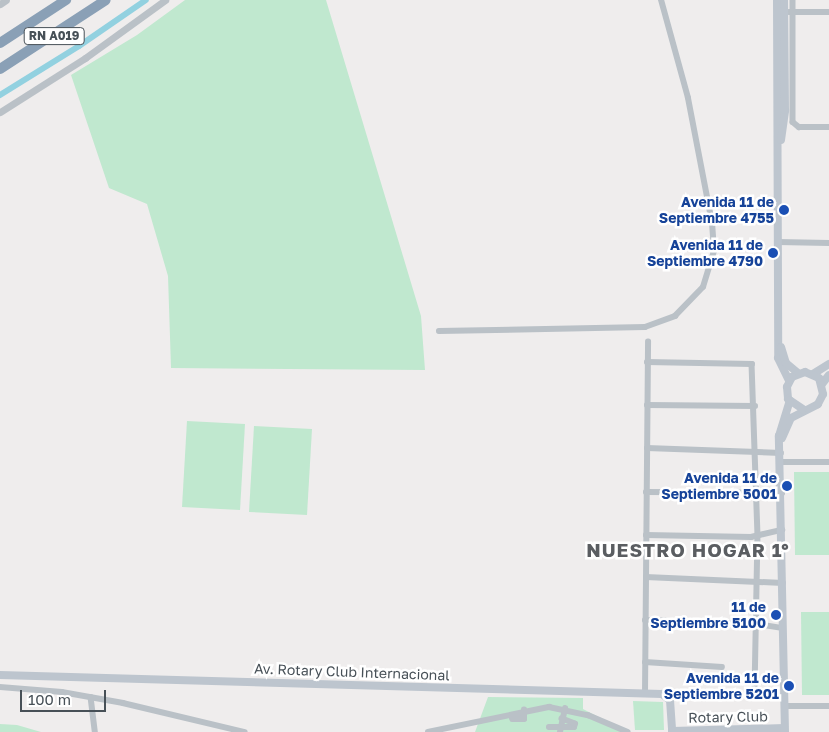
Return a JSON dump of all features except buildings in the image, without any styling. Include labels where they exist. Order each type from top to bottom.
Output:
[{"type":"highway","name":"RN A019","points":[[0,43],[66,0]]},
{"type":"highway","name":"RN A019","points":[[0,69],[106,0]]},
{"type":"main road","points":[[777,0],[784,12],[777,128],[778,358],[789,381]]},
{"type":"main road","points":[[778,156],[785,110],[784,0]]},
{"type":"main road","points":[[779,338],[786,363],[798,373],[813,374],[829,364]]},
{"type":"main road","points":[[798,373],[789,381],[786,394],[790,401],[804,409]]},
{"type":"main road","points":[[813,374],[822,384]]},
{"type":"main road","points":[[781,442],[788,423],[804,409],[814,407],[822,399],[822,384],[829,375]]},
{"type":"main road","points":[[784,730],[780,427],[790,401]]},
{"type":"main road","name":"Av. Rotary Club Internacional","points":[[0,675],[645,693],[668,697],[672,731]]},
{"type":"main road","name":"Rotary Club","points":[[672,731],[784,730]]},
{"type":"street","points":[[0,4],[6,0]]},
{"type":"street","points":[[0,112],[85,58],[165,0]]},
{"type":"street","points":[[440,332],[645,327],[680,313],[703,286],[714,251],[712,223],[686,89],[661,0]]},
{"type":"street","points":[[792,0],[784,12],[795,126],[829,127]]},
{"type":"street","points":[[784,12],[829,12]]},
{"type":"street","points":[[778,242],[829,243]]},
{"type":"street","points":[[645,693],[648,342]]},
{"type":"street","points":[[647,362],[752,364],[758,535],[758,624],[755,689]]},
{"type":"street","points":[[647,405],[754,406]]},
{"type":"street","points":[[647,448],[781,453]]},
{"type":"street","points":[[781,462],[829,462]]},
{"type":"street","points":[[646,492],[782,493]]},
{"type":"street","points":[[646,535],[758,535],[782,530]]},
{"type":"street","points":[[646,577],[783,583]]},
{"type":"street","points":[[645,620],[758,624],[784,628]]},
{"type":"street","points":[[645,662],[722,667]]},
{"type":"street","points":[[0,687],[91,697],[245,732]]},
{"type":"street","points":[[91,697],[95,732]]},
{"type":"street","points":[[784,706],[829,706]]},
{"type":"street","points":[[560,729],[565,709]]},
{"type":"street","points":[[428,732],[524,712],[565,709],[628,732]]},
{"type":"street","points":[[550,727],[560,729],[574,727],[575,724],[562,719]]},
{"type":"green space","points":[[185,0],[326,0],[421,316],[425,370],[171,368],[168,276],[147,204],[109,188],[71,75],[137,35]]},
{"type":"green space","points":[[187,421],[245,424],[240,510],[182,507]]},
{"type":"green space","points":[[254,426],[312,429],[307,515],[249,512]]},
{"type":"green space","points":[[794,472],[829,472],[829,555],[795,555]]},
{"type":"green space","points":[[801,612],[829,612],[829,695],[802,695]]},
{"type":"green space","points":[[488,697],[583,698],[583,709],[628,732],[475,732]]},
{"type":"green space","points":[[633,701],[663,702],[664,730],[635,730]]},
{"type":"green space","points":[[0,724],[17,725],[41,732],[0,732]]},
{"type":"waterway","points":[[0,95],[79,46],[146,0]]},
{"type":"place","name":"Avenida 11 de Septiembre 4755","points":[[784,210]]},
{"type":"place","name":"Avenida 11 de Septiembre 4790","points":[[773,253]]},
{"type":"place","name":"Avenida 11 de Septiembre 5001","points":[[787,486]]},
{"type":"place","name":"11 de Septiembre 5100","points":[[776,615]]},
{"type":"place","name":"Avenida 11 de Septiembre 5201","points":[[789,686]]},
{"type":"district","name":"NUESTRO HOGAR 1°","points":[[688,550]]}]
